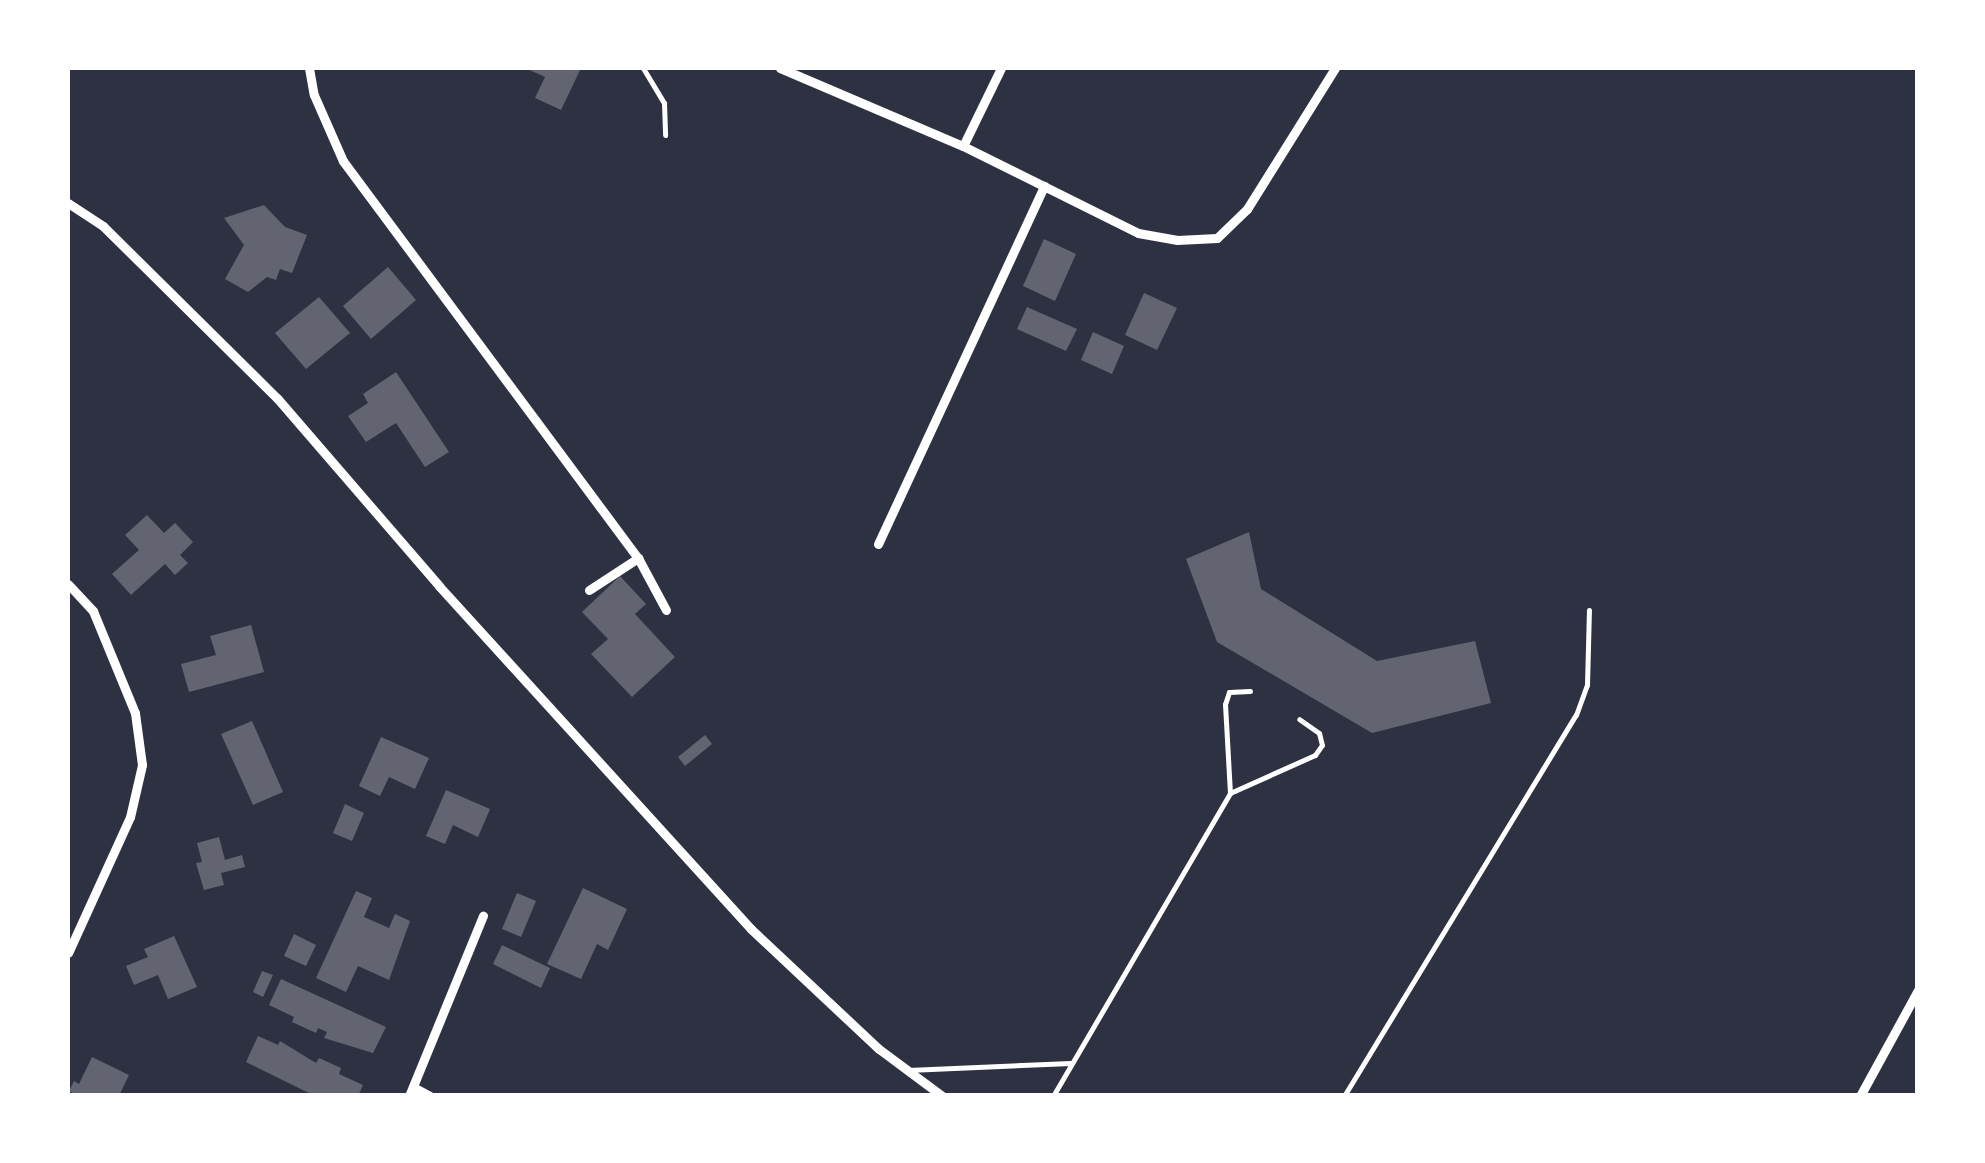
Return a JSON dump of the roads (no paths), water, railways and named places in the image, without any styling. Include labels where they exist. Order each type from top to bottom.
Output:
[{"type":"street","points":[[308,68],[314,96],[343,161],[638,558],[666,610]]},
{"type":"street","points":[[780,68],[963,146],[1138,234],[1178,240],[1217,238],[1247,208],[1335,68]]},
{"type":"street","points":[[963,146],[1001,68]]},
{"type":"street","points":[[878,544],[1044,186]]},
{"type":"street","points":[[68,203],[103,226],[194,311],[277,398],[438,586],[702,878],[905,1070],[942,1096]]},
{"type":"street","points":[[589,590],[638,558]]},
{"type":"street","points":[[68,584],[93,611],[135,713],[142,765],[130,817],[68,952]]},
{"type":"street","points":[[430,1096],[411,1091],[483,916]]},
{"type":"street","points":[[1860,1096],[1918,990]]},
{"type":"lane","points":[[643,68],[664,104],[664,135]]},
{"type":"lane","points":[[1344,1096],[1576,715],[1587,685],[1589,610]]},
{"type":"lane","points":[[1054,1096],[1230,792],[1225,704],[1229,692],[1250,691]]},
{"type":"lane","points":[[1230,792],[1315,755],[1322,745],[1319,734],[1299,719]]},
{"type":"lane","points":[[905,1070],[1072,1063]]}]
